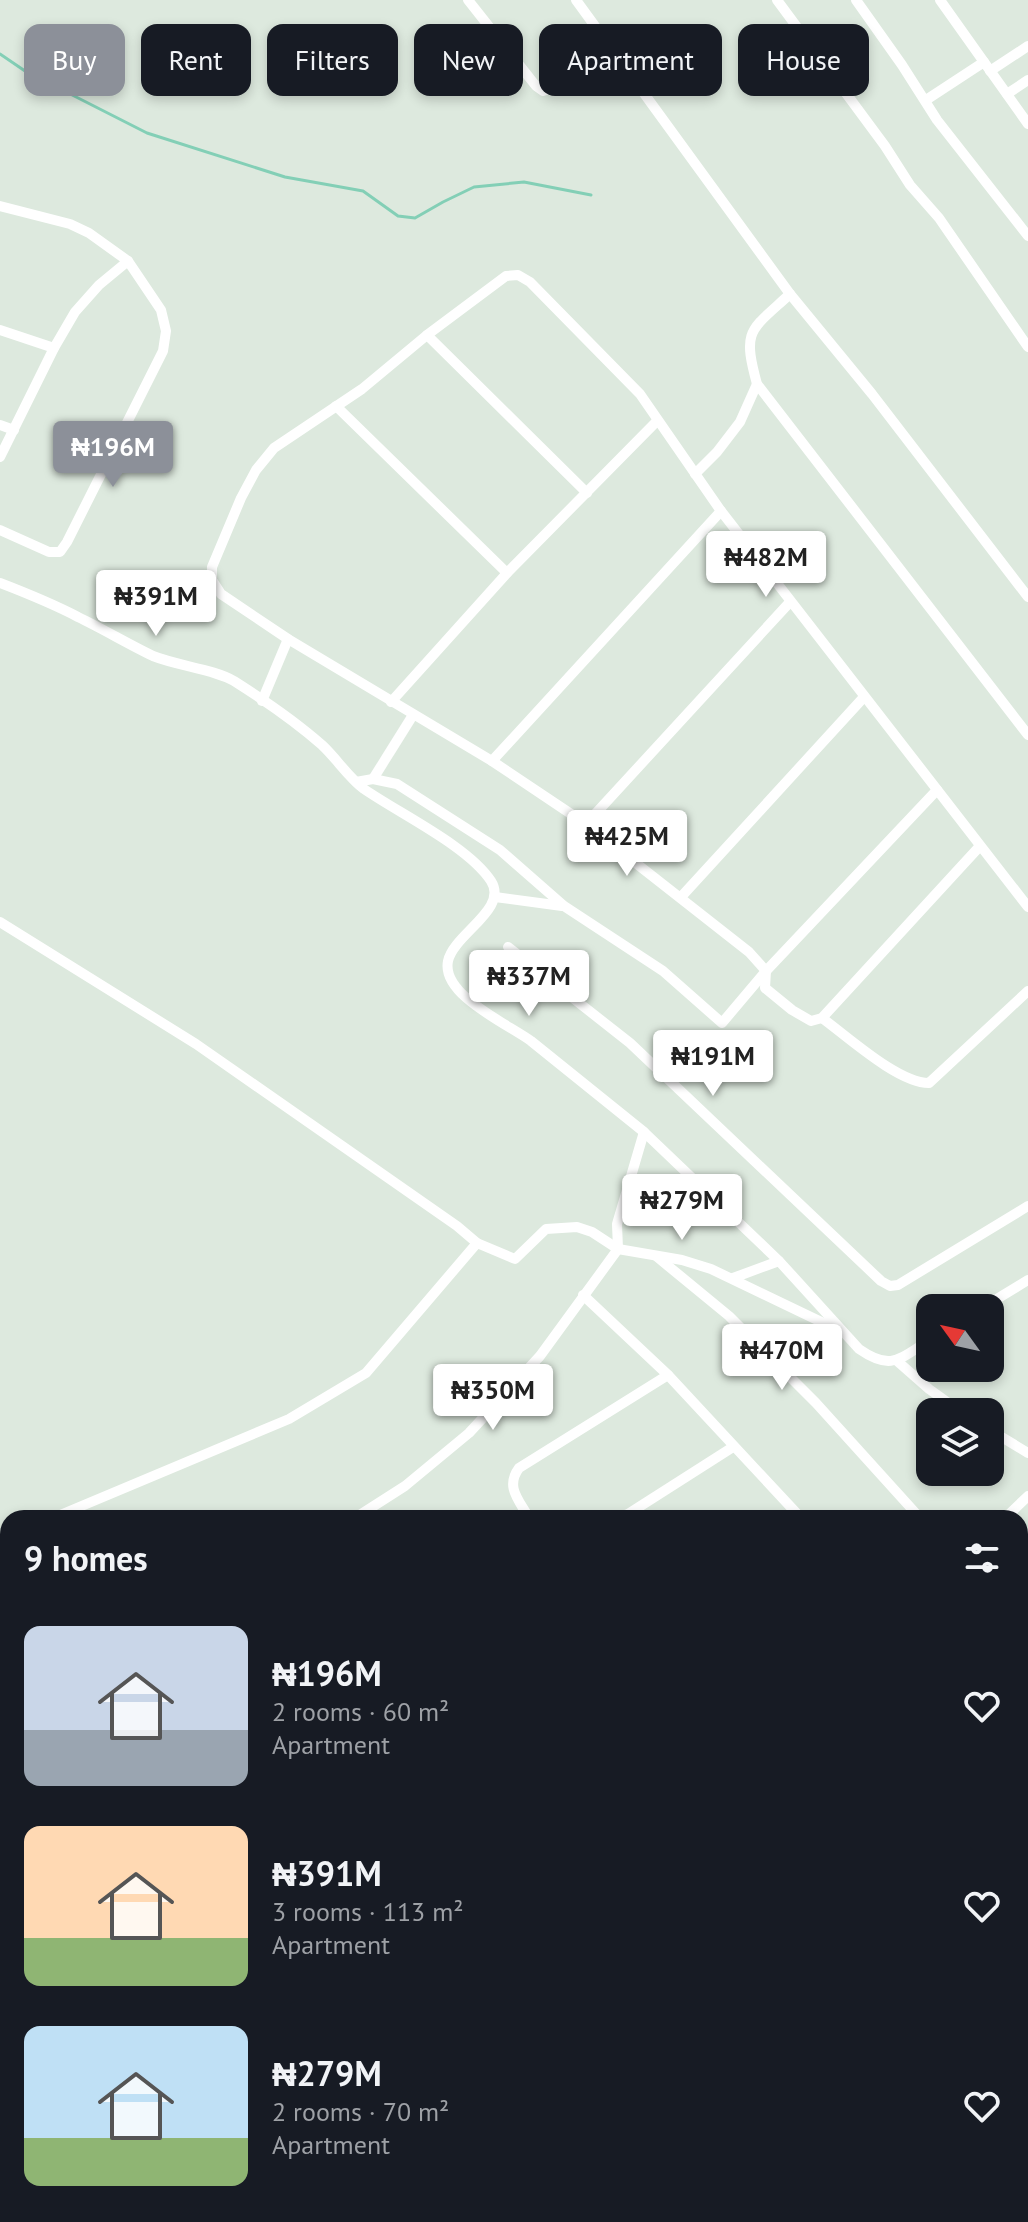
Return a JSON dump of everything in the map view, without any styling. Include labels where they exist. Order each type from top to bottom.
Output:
[{"type":"street","points":[[468,0],[539,88]]},
{"type":"street","points":[[576,0],[593,24]]},
{"type":"street","points":[[777,0],[885,146],[910,185],[939,218],[1028,347]]},
{"type":"street","points":[[856,0],[937,120],[1028,236]]},
{"type":"street","points":[[940,0],[1028,124]]},
{"type":"street","points":[[926,100],[1028,46]]},
{"type":"street","points":[[1007,94],[1028,80]]},
{"type":"street","points":[[645,96],[790,294],[872,394],[1028,597]]},
{"type":"street","points":[[0,206],[70,224],[89,233],[128,261],[161,310],[166,331],[163,351],[60,552],[49,552],[0,530]]},
{"type":"street","points":[[0,457],[75,312],[99,285],[128,261]]},
{"type":"street","points":[[980,846],[822,1018],[811,1021],[765,988],[766,971],[749,952],[586,824],[492,761],[288,639],[221,594],[212,580],[212,567],[241,498],[256,470],[274,448],[362,389],[506,276],[518,275],[530,282],[640,394],[721,511],[1028,907]]},
{"type":"street","points":[[790,294],[753,329],[749,345],[757,384],[1028,735]]},
{"type":"street","points":[[0,330],[54,348]]},
{"type":"street","points":[[427,335],[587,493]]},
{"type":"street","points":[[695,474],[740,422],[757,384]]},
{"type":"street","points":[[336,406],[507,573]]},
{"type":"street","points":[[391,702],[507,573],[657,421]]},
{"type":"street","points":[[0,425],[14,430]]},
{"type":"street","points":[[492,761],[721,511]]},
{"type":"street","points":[[0,583],[77,616],[154,656],[231,679],[325,748],[356,782],[470,858],[489,878],[495,888],[495,897],[452,950],[447,963],[450,978],[459,991],[494,1019],[531,1041],[644,1132],[779,1261],[859,1349],[874,1360],[886,1362],[916,1348]]},
{"type":"street","points":[[586,824],[790,602]]},
{"type":"street","points":[[262,701],[288,639]]},
{"type":"street","points":[[681,897],[864,697]]},
{"type":"street","points":[[373,779],[413,715]]},
{"type":"street","points":[[356,782],[373,779],[397,784],[500,850],[564,906],[663,971],[722,1023],[766,971],[937,790]]},
{"type":"street","points":[[495,897],[564,906]]},
{"type":"street","points":[[0,922],[196,1044],[477,1243],[515,1259],[546,1229],[577,1227],[592,1232],[618,1249],[682,1260],[733,1278],[841,1332]]},
{"type":"street","points":[[508,947],[630,1043],[881,1281],[890,1286],[898,1285],[1028,1206]]},
{"type":"street","points":[[822,1018],[901,1076],[918,1083],[929,1083],[1028,991]]},
{"type":"street","points":[[368,1510],[405,1486],[469,1433],[540,1356],[618,1249],[617,1224],[644,1132]]},
{"type":"street","points":[[72,1510],[289,1419],[366,1373],[477,1243]]},
{"type":"street","points":[[655,1255],[729,1316],[816,1403],[913,1510]]},
{"type":"street","points":[[733,1278],[779,1261]]},
{"type":"street","points":[[1004,1295],[1028,1280]]},
{"type":"street","points":[[583,1295],[668,1375],[793,1510]]},
{"type":"street","points":[[896,1360],[942,1398]]},
{"type":"street","points":[[524,1510],[512,1488],[512,1477],[519,1468],[668,1375]]},
{"type":"street","points":[[1004,1438],[1028,1453]]},
{"type":"street","points":[[634,1510],[733,1447]]},
{"type":"street","points":[[1013,1510],[1028,1496]]},
{"type":"waterway","points":[[0,54],[25,71],[147,133],[285,177],[363,191],[398,216],[415,218],[474,187],[524,182],[591,195]]}]
